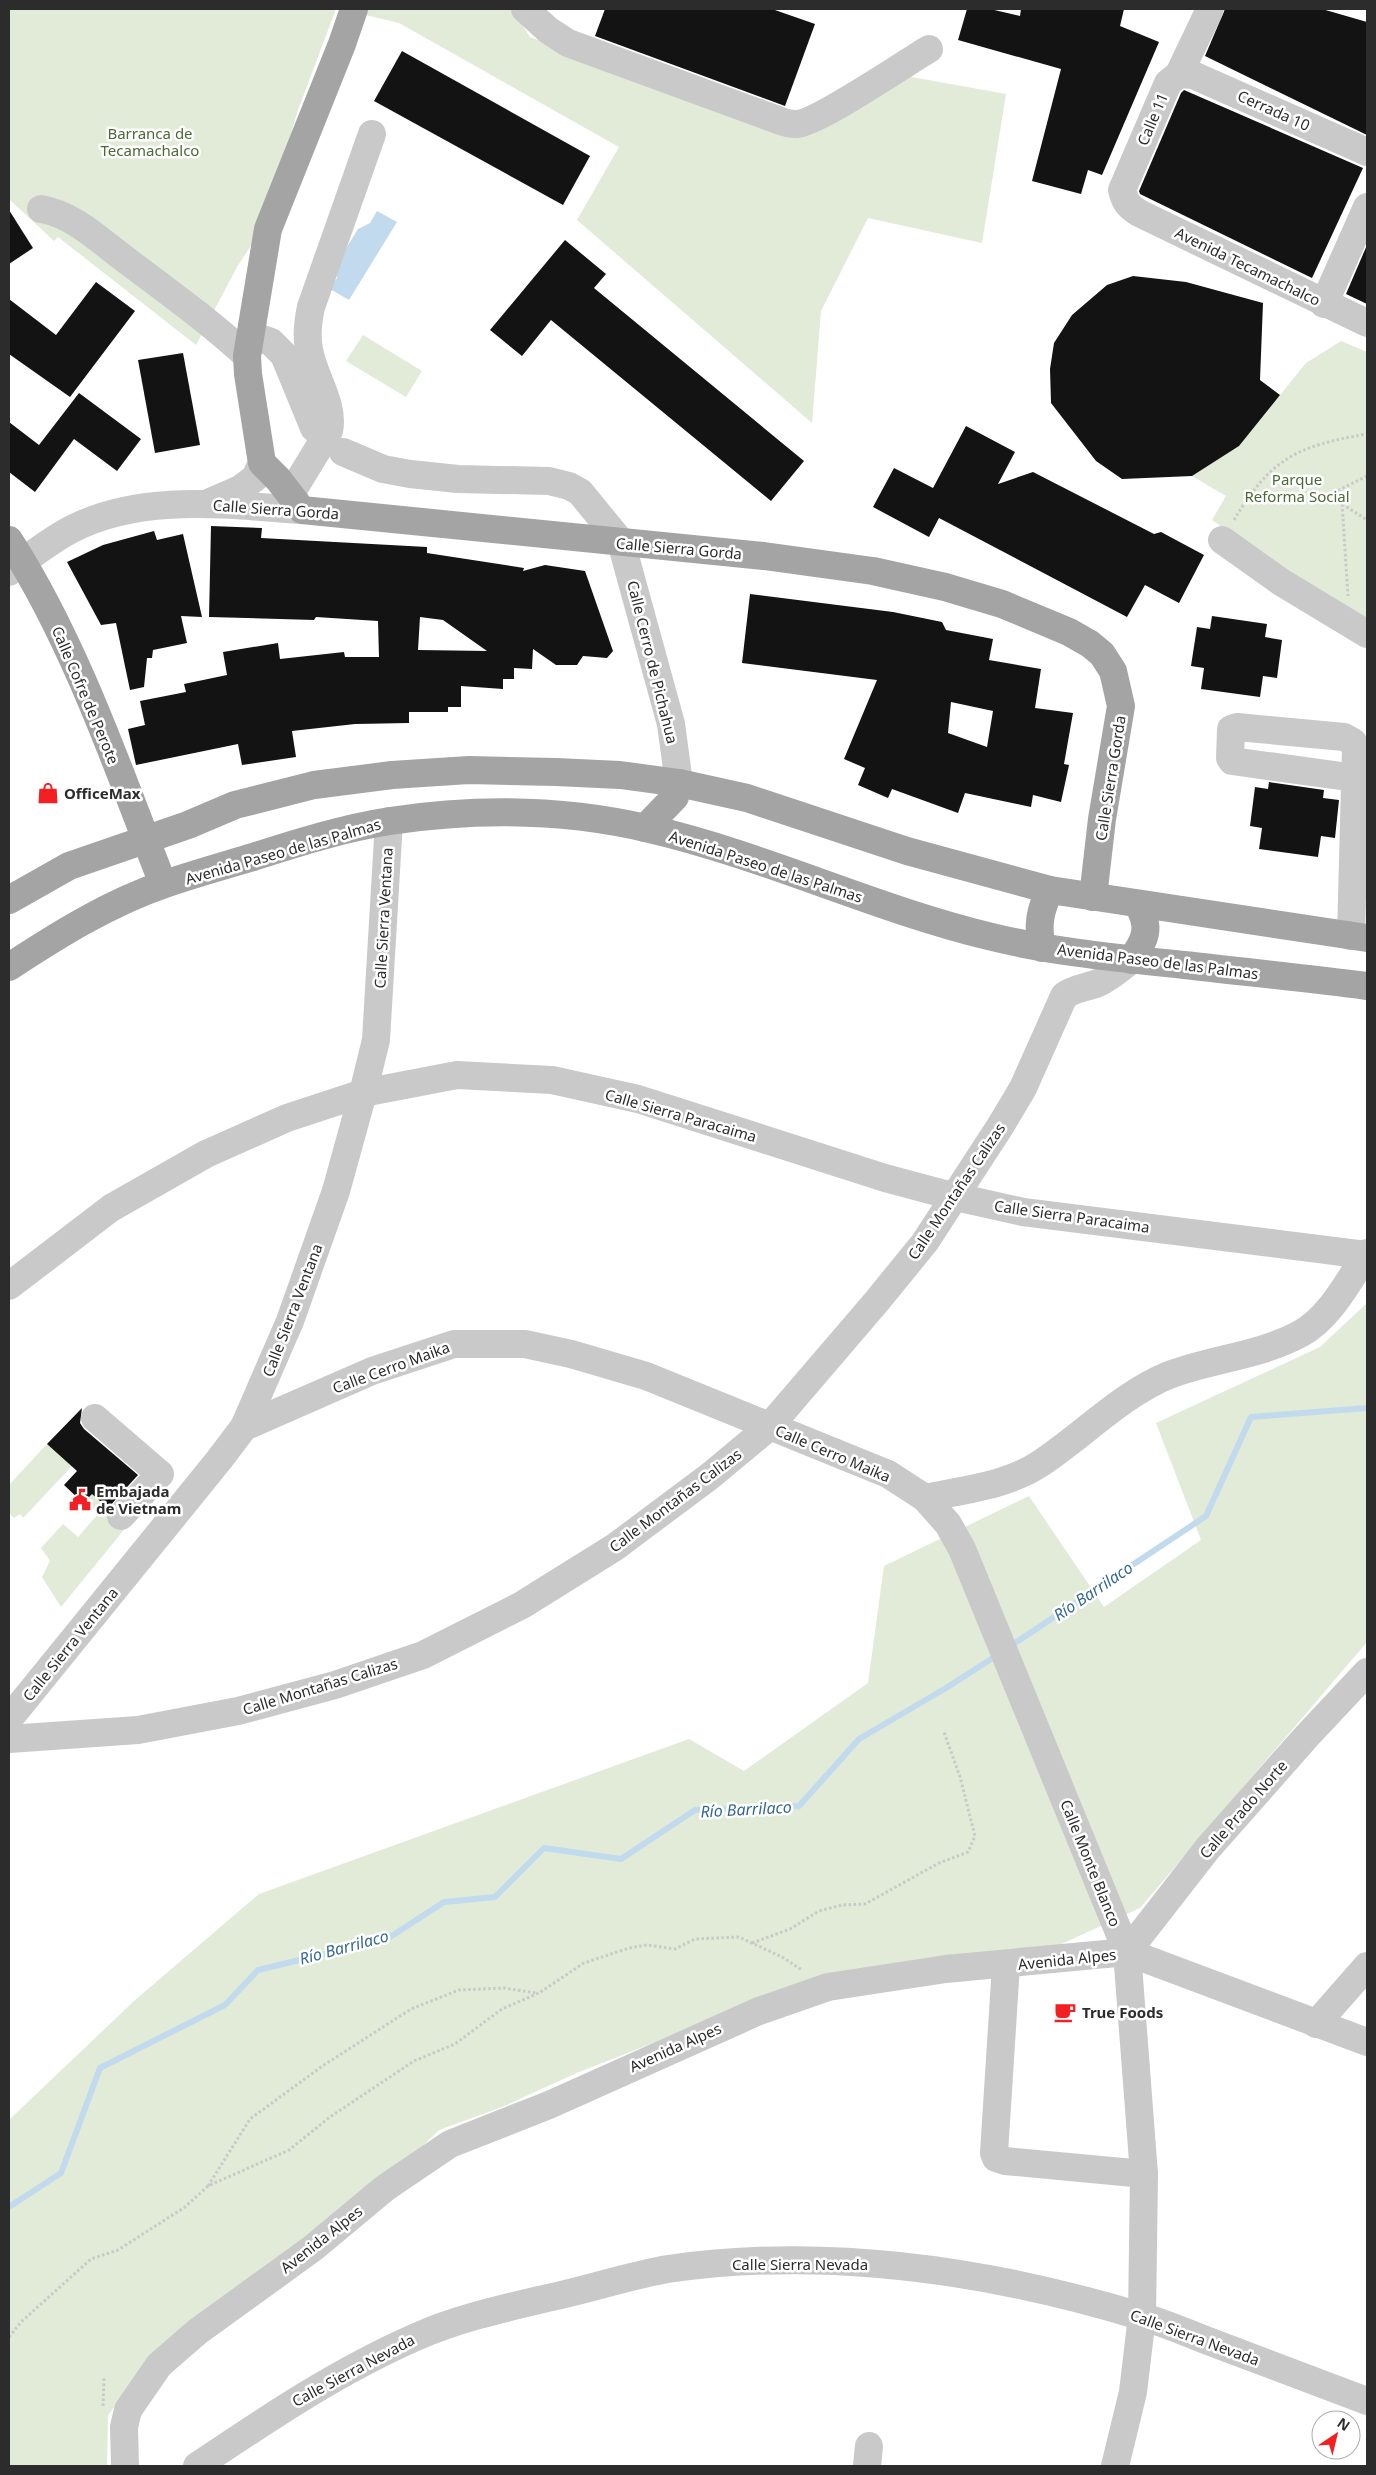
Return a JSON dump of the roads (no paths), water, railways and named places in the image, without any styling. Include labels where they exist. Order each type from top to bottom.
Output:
[{"type":"main road","points":[[296,502],[262,463],[248,374],[249,345],[268,229],[354,9]]},
{"type":"main road","name":"Calle Sierra Gorda","points":[[296,502],[621,542],[764,556],[872,571],[945,587],[1002,604],[1090,644],[1102,654],[1113,671],[1121,706],[1102,819],[1093,897]]},
{"type":"main road","name":"Calle Cofre de Perote","points":[[13,558],[55,622],[95,714],[163,884]]},
{"type":"main road","points":[[9,900],[69,866],[236,805],[314,785],[470,770],[556,772],[620,775],[678,783],[747,798],[907,851],[978,872],[1050,890],[1138,905],[1359,937]]},
{"type":"main road","points":[[645,828],[675,797],[678,783]]},
{"type":"main road","name":"Avenida Paseo de las Palmas","points":[[9,967],[90,918],[163,884],[282,848],[388,821],[467,813],[536,813],[578,816],[645,828],[765,862],[904,912],[988,936],[1042,948],[1131,960],[1367,986]]},
{"type":"main road","points":[[1042,948],[1038,932],[1039,917],[1050,890]]},
{"type":"main road","points":[[1131,960],[1140,947],[1146,933],[1146,918],[1138,905]]},
{"type":"street","points":[[525,9],[548,30],[568,43],[778,120],[797,124],[810,121],[828,111],[929,49]]},
{"type":"street","name":"Calle 11","points":[[1129,207],[1124,200],[1122,190],[1168,83],[1179,74],[1210,9]]},
{"type":"street","name":"Cerrada 10","points":[[1179,74],[1193,75],[1367,152]]},
{"type":"street","points":[[296,502],[329,431],[331,419],[309,351],[308,321],[311,307],[372,134]]},
{"type":"street","name":"Avenida Tecamachalco","points":[[1129,207],[1324,304],[1367,323]]},
{"type":"street","points":[[1324,304],[1367,208]]},
{"type":"street","points":[[41,209],[58,213],[83,228],[192,309],[249,345],[271,342],[284,355],[314,428]]},
{"type":"street","points":[[343,452],[383,469],[410,474],[458,480],[559,482],[580,492],[621,542]]},
{"type":"street","points":[[206,504],[240,489],[255,478],[262,463]]},
{"type":"street","name":"Calle Sierra Gorda","points":[[13,558],[100,517],[145,507],[296,502]]},
{"type":"street","points":[[1222,540],[1282,582],[1358,629]]},
{"type":"street","name":"Calle Cerro de Pichahua","points":[[621,542],[671,724],[678,783]]},
{"type":"street","points":[[1355,778],[1359,937]]},
{"type":"street","name":"Calle Sierra Ventana","points":[[9,1719],[244,1427],[263,1387],[293,1312],[336,1191],[376,1040],[388,821]]},
{"type":"street","name":"Calle Montañas Calizas","points":[[9,1739],[138,1730],[238,1711],[336,1685],[423,1655],[522,1605],[615,1547],[710,1476],[770,1426],[818,1372],[926,1242],[956,1197],[1023,1088],[1064,996],[1071,991],[1110,977],[1131,960]]},
{"type":"street","name":"Calle Sierra Paracaima","points":[[9,1286],[112,1208],[206,1154],[287,1118],[363,1093],[457,1075],[552,1080],[638,1099],[885,1178],[1023,1212],[1366,1254]]},
{"type":"street","points":[[925,1498],[1006,1480],[1036,1466],[1098,1420],[1169,1376],[1242,1356],[1300,1334],[1323,1315],[1366,1254]]},
{"type":"street","name":"Calle Cerro Maika","points":[[244,1427],[372,1371],[454,1344],[525,1344],[571,1354],[646,1376],[888,1474],[925,1498]]},
{"type":"street","points":[[95,1418],[160,1474],[122,1516]]},
{"type":"street","points":[[155,1480],[183,1505]]},
{"type":"street","name":"Calle Monte Blanco","points":[[925,1498],[948,1524],[957,1541],[1127,1952],[1144,2174],[1142,2316],[1133,2392],[1115,2466]]},
{"type":"street","name":"Calle Prado Norte","points":[[1127,1952],[1208,1848],[1306,1736],[1367,1672]]},
{"type":"street","name":"Avenida Alpes","points":[[125,2466],[124,2427],[128,2410],[159,2365],[197,2332],[312,2248],[411,2170],[450,2144],[549,2105],[758,2010],[828,1987],[946,1969],[1006,1965],[1127,1952],[1367,2042]]},
{"type":"street","points":[[1006,1965],[994,2153],[996,2158],[1005,2162],[1144,2174]]},
{"type":"street","points":[[1316,2024],[1367,1966]]},
{"type":"street","name":"Calle Sierra Nevada","points":[[197,2466],[283,2408],[328,2381],[372,2357],[419,2335],[478,2314],[666,2270],[756,2261],[850,2262],[949,2270],[1043,2290],[1142,2316],[1367,2401]]},
{"type":"water","points":[[377,211],[397,222],[349,300],[330,289],[337,278],[337,263],[358,229],[370,223]]},
{"type":"waterway","name":"Río Barrilaco","points":[[1009,1647],[1206,1516],[1251,1417],[1367,1408]]},
{"type":"waterway","name":"Río Barrilaco","points":[[9,2207],[61,2173],[100,2068],[225,2005],[258,1970],[387,1939],[444,1902],[495,1897],[544,1848],[621,1859],[695,1810],[799,1806],[859,1739],[946,1688],[999,1654]]},
{"type":"place","name":"OfficeMax","points":[[48,793]]},
{"type":"place","name":"Embajada de Vietnam","points":[[80,1500]]},
{"type":"place","name":"True Foods","points":[[1065,2012]]},
{"type":"park label","name":"Barranca de Tecamachalco","points":[[150,142]]},
{"type":"park label","name":"Parque Reforma Social","points":[[1297,488]]}]
